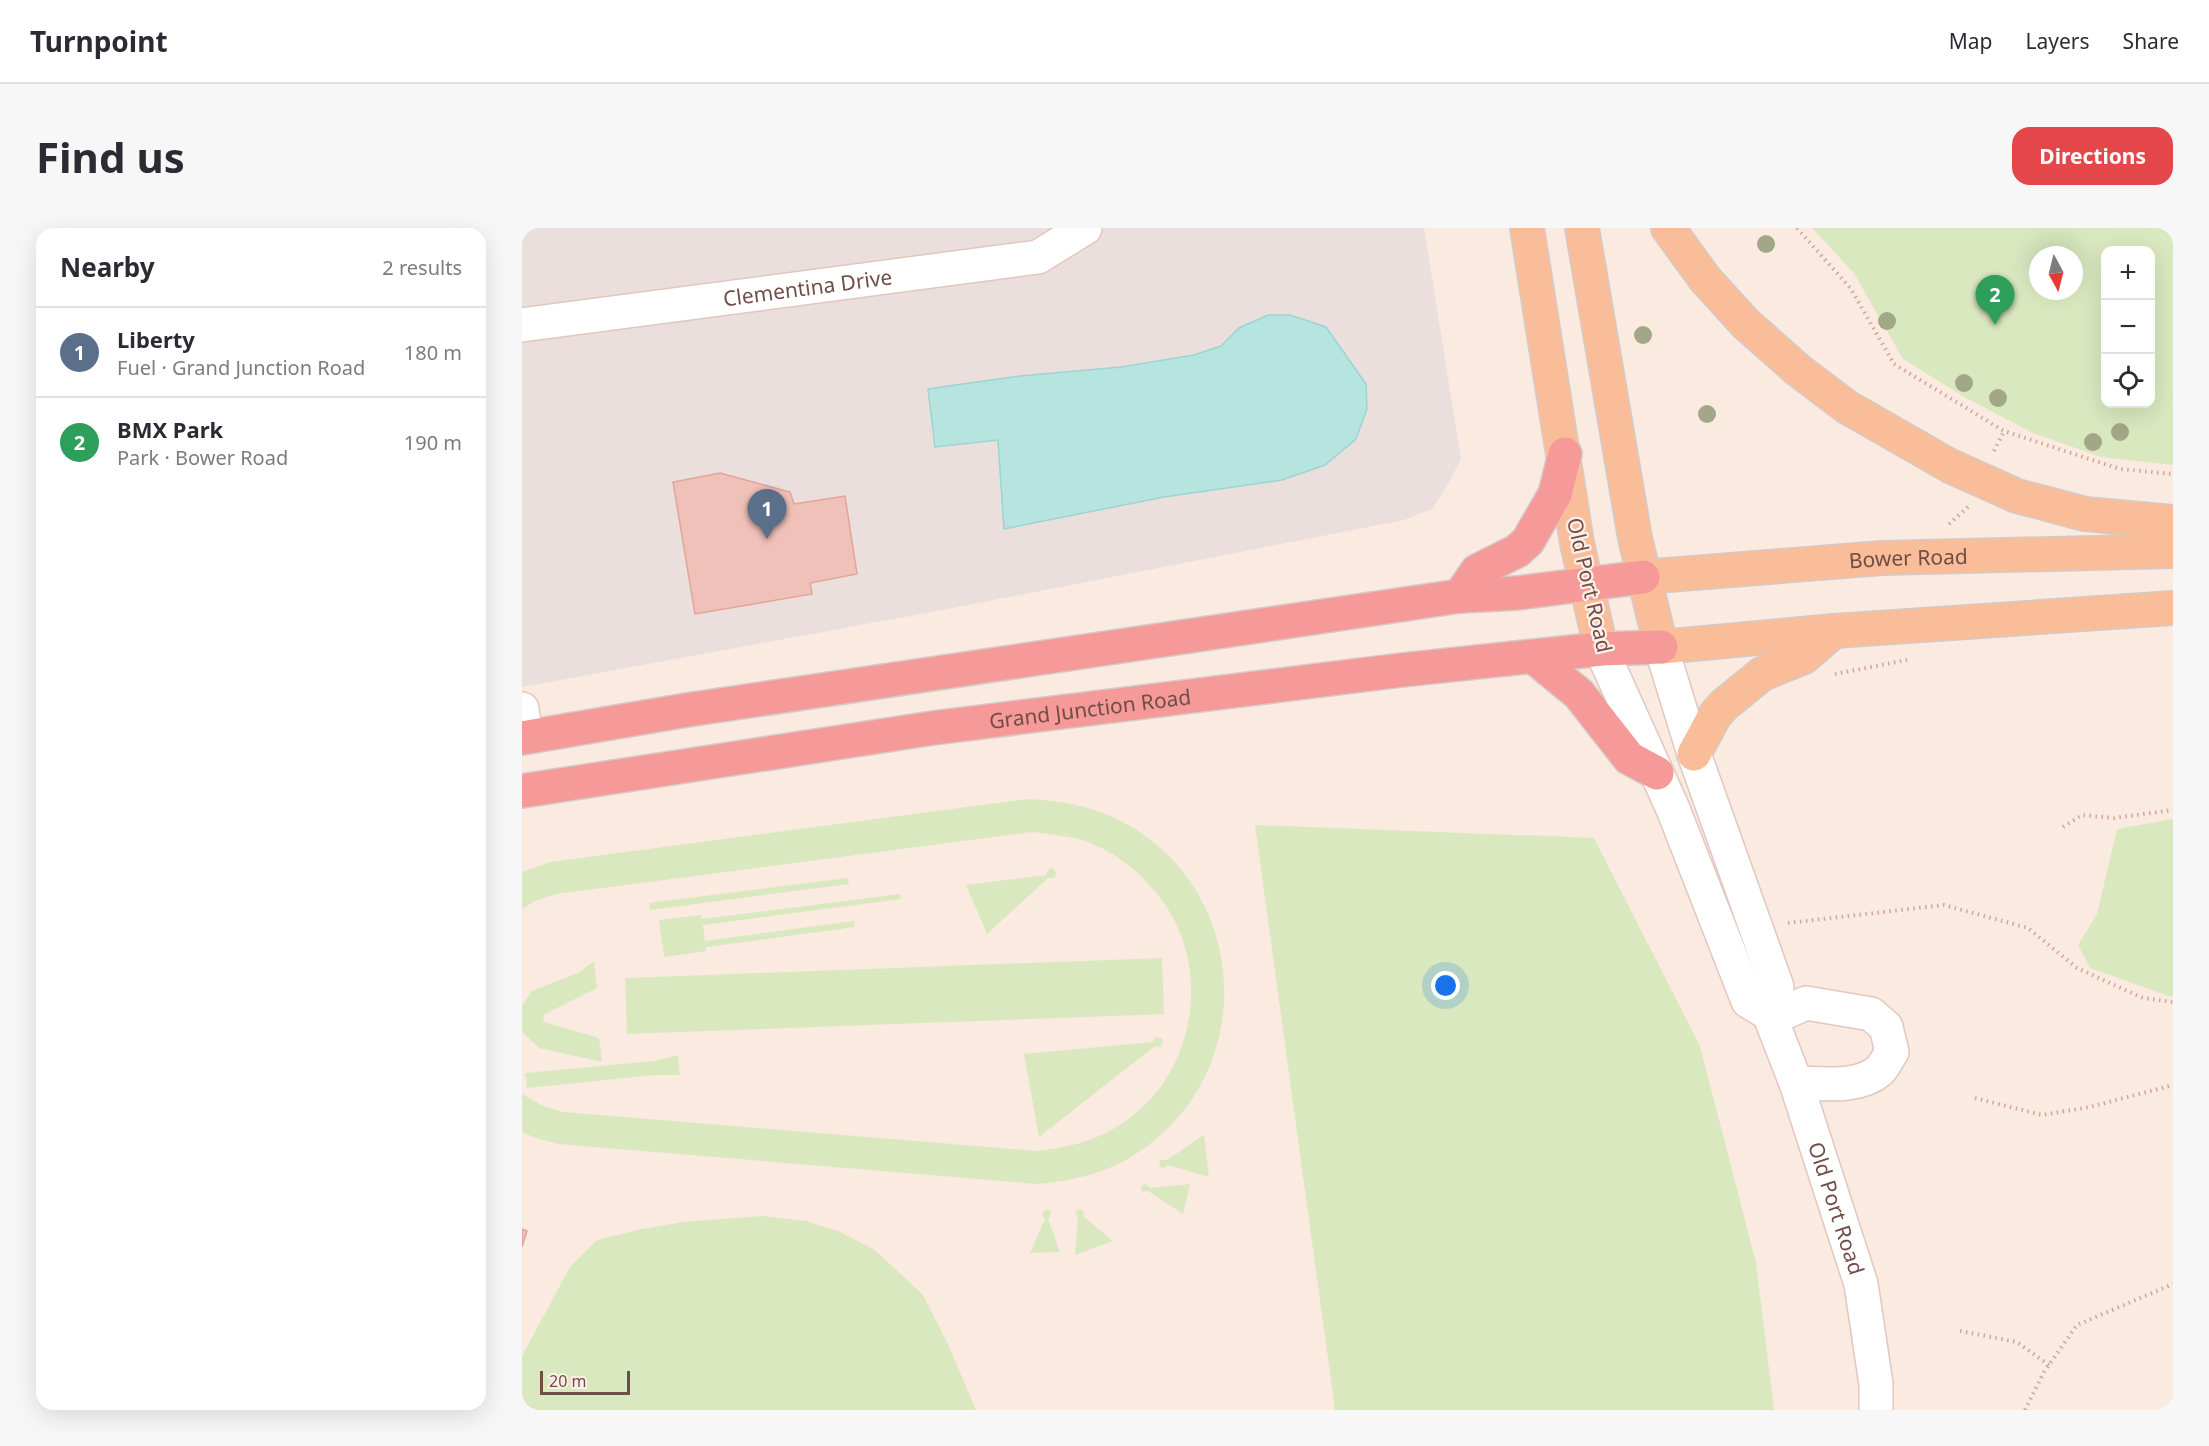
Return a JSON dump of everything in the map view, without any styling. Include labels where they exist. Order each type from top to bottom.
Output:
[{"type":"highway","points":[[1460,596],[1477,571],[1517,551],[1528,541],[1555,494],[1565,454]]},
{"type":"highway","points":[[524,728],[687,710],[1460,596],[1585,585],[1643,577]]},
{"type":"highway","name":"Grand Junction Road","points":[[522,791],[933,728],[1390,671],[1535,658],[1601,649],[1661,646]]},
{"type":"highway","points":[[1535,658],[1579,694],[1629,758],[1658,773]]},
{"type":"main road","name":"Old Port Road","points":[[1527,228],[1585,585],[1601,649]]},
{"type":"main road","points":[[1582,228],[1643,577],[1661,646],[1834,631],[2173,608]]},
{"type":"main road","points":[[1668,228],[1705,279],[1745,323],[1798,370],[1847,408],[1950,466],[2017,496],[2085,514],[2173,522]]},
{"type":"main road","name":"Bower Road","points":[[1643,577],[1882,558],[2173,551]]},
{"type":"main road","points":[[1694,754],[1715,715],[1724,705],[1762,674],[1804,657],[1834,631]]},
{"type":"street","name":"Clementina Drive","points":[[522,325],[1038,257],[1085,228]]},
{"type":"street","points":[[1661,646],[1694,754],[1777,987],[1770,1017]]},
{"type":"street","name":"Old Port Road","points":[[1601,649],[1658,773],[1748,1001],[1770,1017],[1796,1083],[1861,1284],[1876,1384],[1876,1410]]},
{"type":"street","points":[[1770,1017],[1806,1003],[1871,1014],[1886,1027],[1892,1052],[1880,1071],[1861,1080],[1796,1083]]},
{"type":"path","points":[[1797,228],[1851,289],[1894,364],[2004,431],[2120,469],[2173,474]]},
{"type":"path","points":[[1994,452],[2004,431]]},
{"type":"path","points":[[1830,675],[1918,658]]},
{"type":"path","points":[[2063,827],[2082,815],[2114,818],[2173,810]]},
{"type":"path","points":[[1779,924],[1944,905],[2028,928],[2077,968],[2143,998],[2173,1002]]},
{"type":"path","points":[[1975,1098],[2042,1115],[2090,1107],[2173,1085]]},
{"type":"path","points":[[2025,1410],[2049,1365],[2077,1325],[2173,1284]]},
{"type":"path","points":[[1960,1331],[2017,1342],[2049,1365]]},
{"type":"shaded area","points":[[522,228],[1424,228],[1461,459],[1432,509],[1404,520],[948,609],[522,687]]},
{"type":"green space","points":[[1812,228],[2173,228],[2173,465],[2101,457],[2033,433],[1966,398],[1903,359],[1854,273]]},
{"type":"green space","points":[[1028,799],[1074,804],[1096,810],[1117,819],[1163,850],[1196,891],[1217,937],[1224,986],[1219,1036],[1201,1084],[1170,1126],[1126,1160],[1105,1170],[1083,1176],[1038,1184],[559,1144],[522,1132],[522,1094],[543,1106],[563,1112],[1037,1151],[1078,1144],[1115,1128],[1142,1108],[1163,1084],[1178,1056],[1188,1025],[1191,993],[1188,961],[1179,931],[1156,892],[1129,865],[1108,851],[1085,841],[1032,832],[556,894],[535,901],[522,909],[522,872],[550,862]]},
{"type":"green space","points":[[2173,819],[2173,996],[2169,996],[2090,968],[2078,945],[2097,914],[2117,829]]},
{"type":"green space","points":[[1255,825],[1594,838],[1700,1046],[1756,1263],[1774,1410],[1335,1410]]},
{"type":"green space","points":[[1052,868],[1057,873],[1054,878],[1048,878],[987,934],[966,885],[1046,875],[1047,871]]},
{"type":"green space","points":[[848,878],[849,884],[650,910],[649,903]]},
{"type":"green space","points":[[900,894],[901,899],[703,925],[705,941],[854,921],[855,927],[706,947],[706,951],[664,957],[659,920],[701,915],[702,919]]},
{"type":"green space","points":[[1162,958],[1164,1014],[627,1034],[625,978]]},
{"type":"green space","points":[[594,961],[597,988],[543,1015],[544,1022],[599,1038],[602,1062],[539,1048],[522,1032],[522,1006],[532,991],[580,972]]},
{"type":"green space","points":[[1156,1037],[1163,1041],[1161,1047],[1155,1046],[1039,1137],[1024,1054],[1153,1042]]},
{"type":"green space","points":[[678,1055],[680,1075],[655,1075],[527,1088],[525,1073],[654,1061]]},
{"type":"green space","points":[[1204,1135],[1209,1177],[1168,1165],[1164,1168],[1159,1166],[1160,1160],[1167,1160]]},
{"type":"green space","points":[[1146,1184],[1150,1188],[1190,1184],[1183,1214],[1148,1191],[1142,1192],[1141,1186]]},
{"type":"green space","points":[[1080,1209],[1084,1213],[1083,1216],[1113,1241],[1075,1255],[1078,1218],[1075,1212]]},
{"type":"green space","points":[[1045,1210],[1050,1211],[1048,1219],[1060,1252],[1030,1253],[1045,1219],[1042,1214]]},
{"type":"green space","points":[[762,1216],[806,1221],[838,1231],[875,1250],[923,1295],[947,1342],[976,1410],[522,1410],[522,1356],[570,1267],[597,1240],[683,1222]]},
{"type":"water","points":[[1268,315],[1290,315],[1326,327],[1366,384],[1367,409],[1356,439],[1325,465],[1282,480],[1164,497],[1004,529],[998,440],[935,447],[928,389],[1020,376],[1121,367],[1194,355],[1221,346],[1239,328]]},
{"type":"building","points":[[720,473],[790,492],[794,504],[845,496],[857,574],[810,583],[812,594],[695,614],[673,482]]},
{"type":"building","points":[[522,1229],[527,1231],[522,1247]]},
{"type":"place","name":"BMX Park","points":[[1995,325]]},
{"type":"place","name":"Liberty","points":[[767,539]]}]
